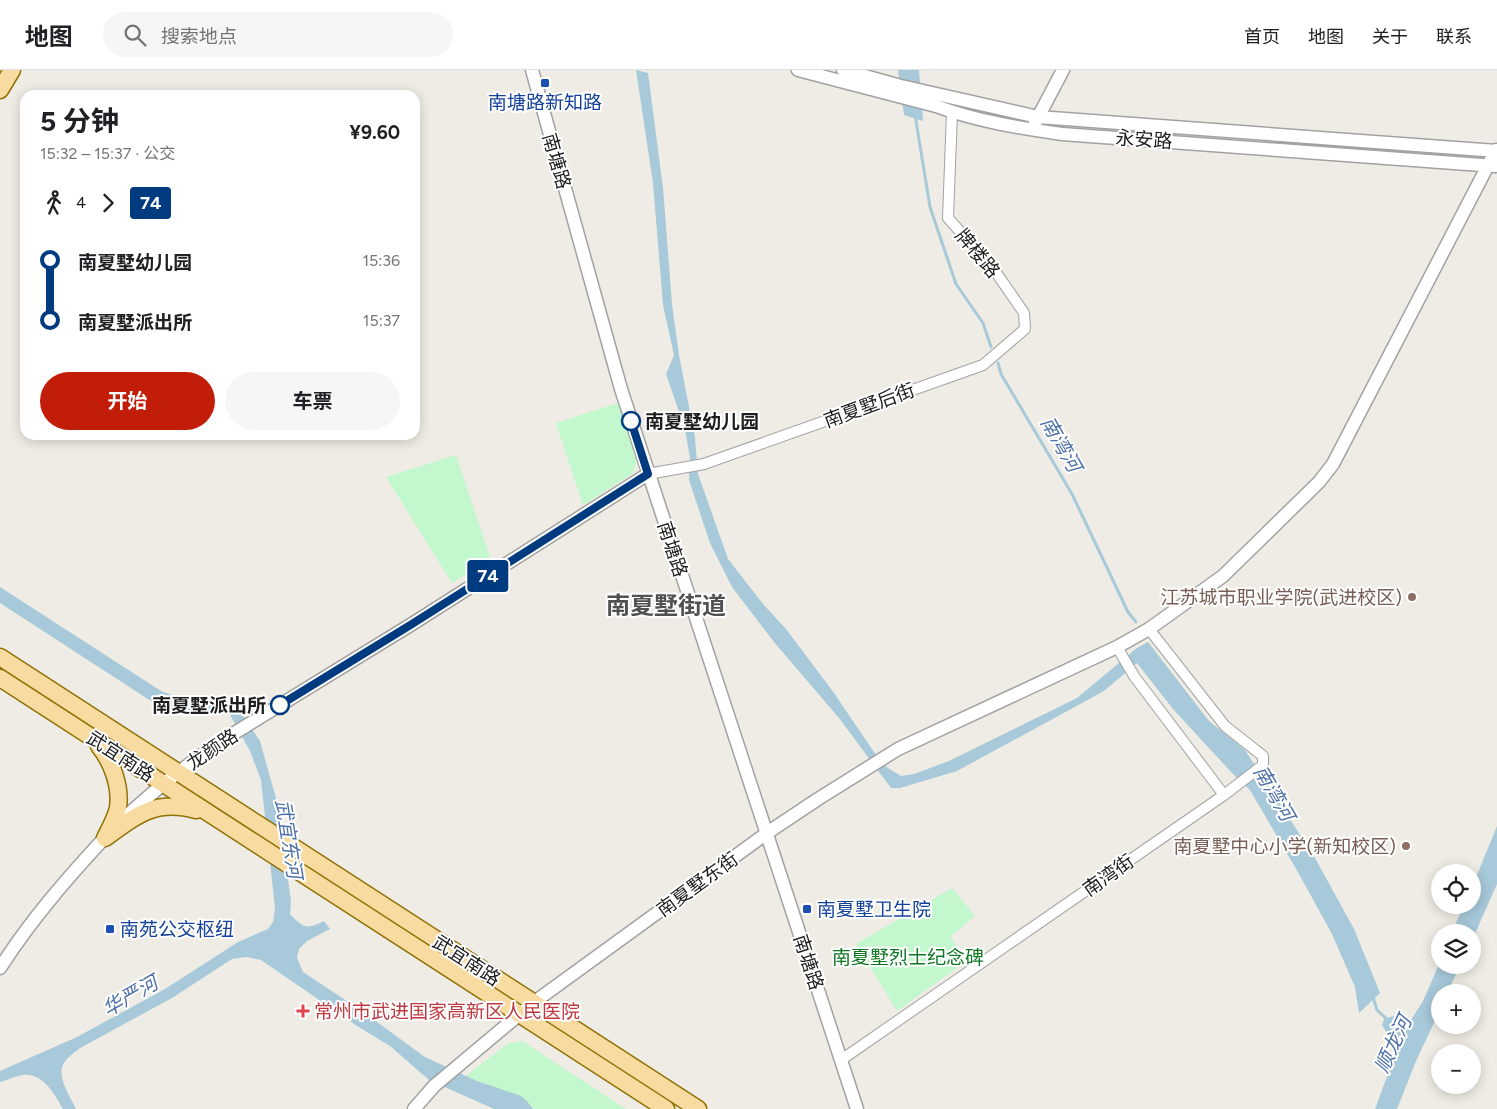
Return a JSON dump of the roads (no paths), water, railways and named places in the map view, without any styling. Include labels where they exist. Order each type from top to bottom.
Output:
[{"type":"main road","points":[[0,90],[12,70]]},
{"type":"main road","name":"武宜南路","points":[[0,657],[698,1109]]},
{"type":"main road","name":"武宜南路","points":[[0,678],[666,1109]]},
{"type":"main road","points":[[91,737],[108,758],[119,792],[118,810],[105,838]]},
{"type":"main road","points":[[105,838],[134,816],[158,807],[179,806],[208,813]]},
{"type":"street","name":"南塘路","points":[[532,70],[621,389],[857,1109]]},
{"type":"street","name":"永安路","points":[[798,70],[935,100],[1038,117],[1497,150]]},
{"type":"street","name":"永安路","points":[[843,70],[902,92]]},
{"type":"street","points":[[1031,130],[1064,70]]},
{"type":"street","name":"永安路","points":[[935,100],[952,112],[1031,130],[1062,134],[1493,166]]},
{"type":"street","name":"牌楼路","points":[[952,112],[948,218],[1000,278],[1024,313],[1025,329]]},
{"type":"street","name":"南夏墅东街","points":[[414,1109],[434,1086],[533,1003],[767,833],[898,748],[1119,651],[1223,576],[1319,482],[1333,464],[1493,166],[1497,150]]},
{"type":"street","name":"南夏墅后街","points":[[648,474],[704,464],[982,365],[1025,329]]},
{"type":"street","name":"龙颜路","points":[[0,968],[62,885],[121,820],[163,784],[229,736],[412,624],[648,474]]},
{"type":"street","name":"南湾街","points":[[841,1060],[1224,795],[1263,766],[1263,756],[1226,726],[1149,629]]},
{"type":"street","points":[[1119,651],[1134,676],[1224,795]]},
{"type":"water","points":[[636,70],[648,73],[663,188],[672,304],[679,355],[695,438],[698,474],[728,559],[763,604],[786,629],[834,693],[876,755],[888,768],[901,776],[914,774],[949,761],[1077,698],[1137,648],[1148,642],[1209,721],[1245,750],[1315,858],[1354,929],[1380,993],[1359,1013],[1355,987],[1332,934],[1250,790],[1173,709],[1137,663],[1104,691],[957,771],[900,788],[891,788],[839,718],[774,642],[732,587],[710,543],[689,480],[690,458],[685,429],[666,374],[674,355],[663,305],[653,183]]},
{"type":"water","points":[[898,70],[919,70],[923,121],[904,115]]},
{"type":"water","points":[[0,587],[161,691],[194,703],[213,704],[224,701],[231,702],[237,707],[260,741],[277,802],[291,901],[290,914],[302,925],[313,926],[324,921],[330,929],[307,941],[299,949],[297,958],[303,972],[362,1011],[425,1057],[477,1081],[521,1096],[533,1109],[494,1109],[429,1080],[390,1046],[357,1026],[261,960],[246,957],[232,959],[172,998],[80,1048],[70,1056],[63,1065],[62,1076],[65,1088],[76,1109],[63,1109],[48,1086],[37,1077],[23,1075],[0,1082],[0,1071],[77,1037],[165,989],[238,942],[268,929],[273,922],[275,908],[261,780],[250,751],[229,713],[188,714],[169,709],[151,701],[0,603]]},
{"type":"water","points":[[1497,826],[1497,884],[1479,924],[1456,924],[1460,914],[1481,914],[1481,865]]},
{"type":"water","name":"顺龙河","points":[[1435,974],[1456,974],[1452,984],[1431,984],[1431,1029],[1397,1109],[1375,1109],[1395,1055],[1390,1038],[1382,1025],[1384,1019],[1394,1016],[1411,1020],[1423,1001]]},
{"type":"waterway","name":"南湾河","points":[[915,115],[930,207],[956,284],[983,323],[991,347]]},
{"type":"waterway","name":"南湾河","points":[[998,363],[1001,374],[1072,494],[1128,612],[1136,622]]},
{"type":"waterway","name":"南湾河","points":[[1373,997],[1377,1010],[1388,1020]]},
{"type":"place","name":"南塘路新知路","points":[[545,83]]},
{"type":"place","name":"南夏墅幼儿园","points":[[631,421]]},
{"type":"place","name":"江苏城市职业学院(武进校区)","points":[[1412,597]]},
{"type":"place","name":"南夏墅派出所","points":[[280,705]]},
{"type":"place","name":"南夏墅中心小学(新知校区)","points":[[1406,846]]},
{"type":"place","name":"南夏墅卫生院","points":[[807,909]]},
{"type":"place","name":"南苑公交枢纽","points":[[110,929]]},
{"type":"place","name":"常州市武进国家高新区人民医院","points":[[303,1011]]},
{"type":"district","name":"南夏墅街道","points":[[666,606]]},
{"type":"water label","name":"武宜东河","points":[[289,839]]},
{"type":"water label","name":"华严河","points":[[130,996]]},
{"type":"park label","name":"南夏墅烈士纪念碑","points":[[908,957]]}]
